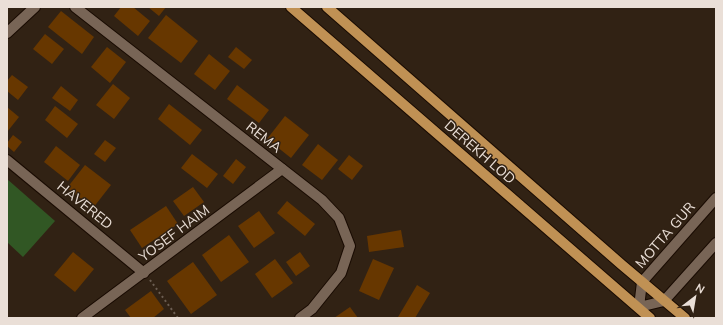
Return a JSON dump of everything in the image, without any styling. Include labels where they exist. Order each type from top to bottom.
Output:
[{"type":"main road","name":"DEREKH LOD","points":[[291,7],[650,318]]},
{"type":"main road","name":"DEREKH LOD","points":[[327,7],[685,318]]},
{"type":"street","points":[[7,33],[35,7]]},
{"type":"street","name":"REMA","points":[[75,7],[322,200],[339,218],[350,246],[341,273],[312,309],[300,318]]},
{"type":"street","name":"HAVERED","points":[[7,160],[144,272]]},
{"type":"street","name":"YOSEF HAIM","points":[[82,318],[282,169]]},
{"type":"street","name":"MOTTA GUR","points":[[639,307],[642,282],[716,198]]},
{"type":"street","points":[[639,307],[664,301],[716,243]]},
{"type":"path","points":[[144,272],[178,318]]},
{"type":"green space","points":[[7,179],[55,221],[23,257],[7,242]]},
{"type":"building","points":[[121,7],[133,7],[150,21],[138,36],[114,16]]},
{"type":"building","points":[[148,7],[166,7],[159,16]]},
{"type":"building","points":[[61,11],[94,37],[82,54],[48,27]]},
{"type":"building","points":[[166,15],[198,41],[181,63],[148,38]]},
{"type":"building","points":[[45,34],[64,49],[52,64],[33,49]]},
{"type":"building","points":[[107,47],[126,62],[110,83],[91,67]]},
{"type":"building","points":[[236,47],[252,60],[244,69],[228,57]]},
{"type":"building","points":[[209,54],[230,71],[215,90],[194,74]]},
{"type":"building","points":[[12,75],[28,87],[18,100],[7,91],[7,81]]},
{"type":"building","points":[[113,84],[130,98],[114,119],[96,105]]},
{"type":"building","points":[[237,85],[269,110],[259,123],[227,99]]},
{"type":"building","points":[[61,86],[78,100],[70,111],[52,98]]},
{"type":"building","points":[[169,104],[202,130],[190,145],[158,119]]},
{"type":"building","points":[[55,106],[78,124],[67,138],[45,120]]},
{"type":"building","points":[[7,107],[19,117],[7,132]]},
{"type":"building","points":[[285,116],[309,135],[291,158],[267,139]]},
{"type":"building","points":[[13,135],[22,142],[14,152],[7,146],[7,143]]},
{"type":"building","points":[[105,140],[116,148],[105,162],[94,154]]},
{"type":"building","points":[[318,144],[338,160],[322,180],[302,165]]},
{"type":"building","points":[[56,146],[80,165],[68,181],[44,162]]},
{"type":"building","points":[[192,154],[218,174],[207,188],[181,168]]},
{"type":"building","points":[[349,155],[363,166],[352,180],[338,169]]},
{"type":"building","points":[[236,159],[246,167],[233,184],[223,176]]},
{"type":"building","points":[[85,165],[111,185],[93,208],[67,188]]},
{"type":"building","points":[[193,187],[204,202],[184,216],[173,201]]},
{"type":"building","points":[[287,201],[315,224],[305,236],[277,213]]},
{"type":"building","points":[[166,206],[178,224],[142,248],[130,230]]},
{"type":"building","points":[[259,211],[275,233],[254,248],[238,226]]},
{"type":"building","points":[[401,230],[404,247],[369,252],[367,236]]},
{"type":"building","points":[[229,235],[249,262],[221,282],[202,255]]},
{"type":"building","points":[[73,252],[94,269],[75,292],[54,275]]},
{"type":"building","points":[[300,252],[310,266],[296,276],[286,262]]},
{"type":"building","points":[[275,259],[293,283],[272,298],[255,274]]},
{"type":"building","points":[[373,259],[394,268],[379,300],[359,291]]},
{"type":"building","points":[[193,262],[217,295],[191,314],[167,281]]},
{"type":"building","points":[[417,285],[430,293],[415,318],[398,317]]},
{"type":"building","points":[[151,291],[164,309],[153,318],[131,318],[125,310]]},
{"type":"building","points":[[350,307],[358,318],[334,318]]}]
